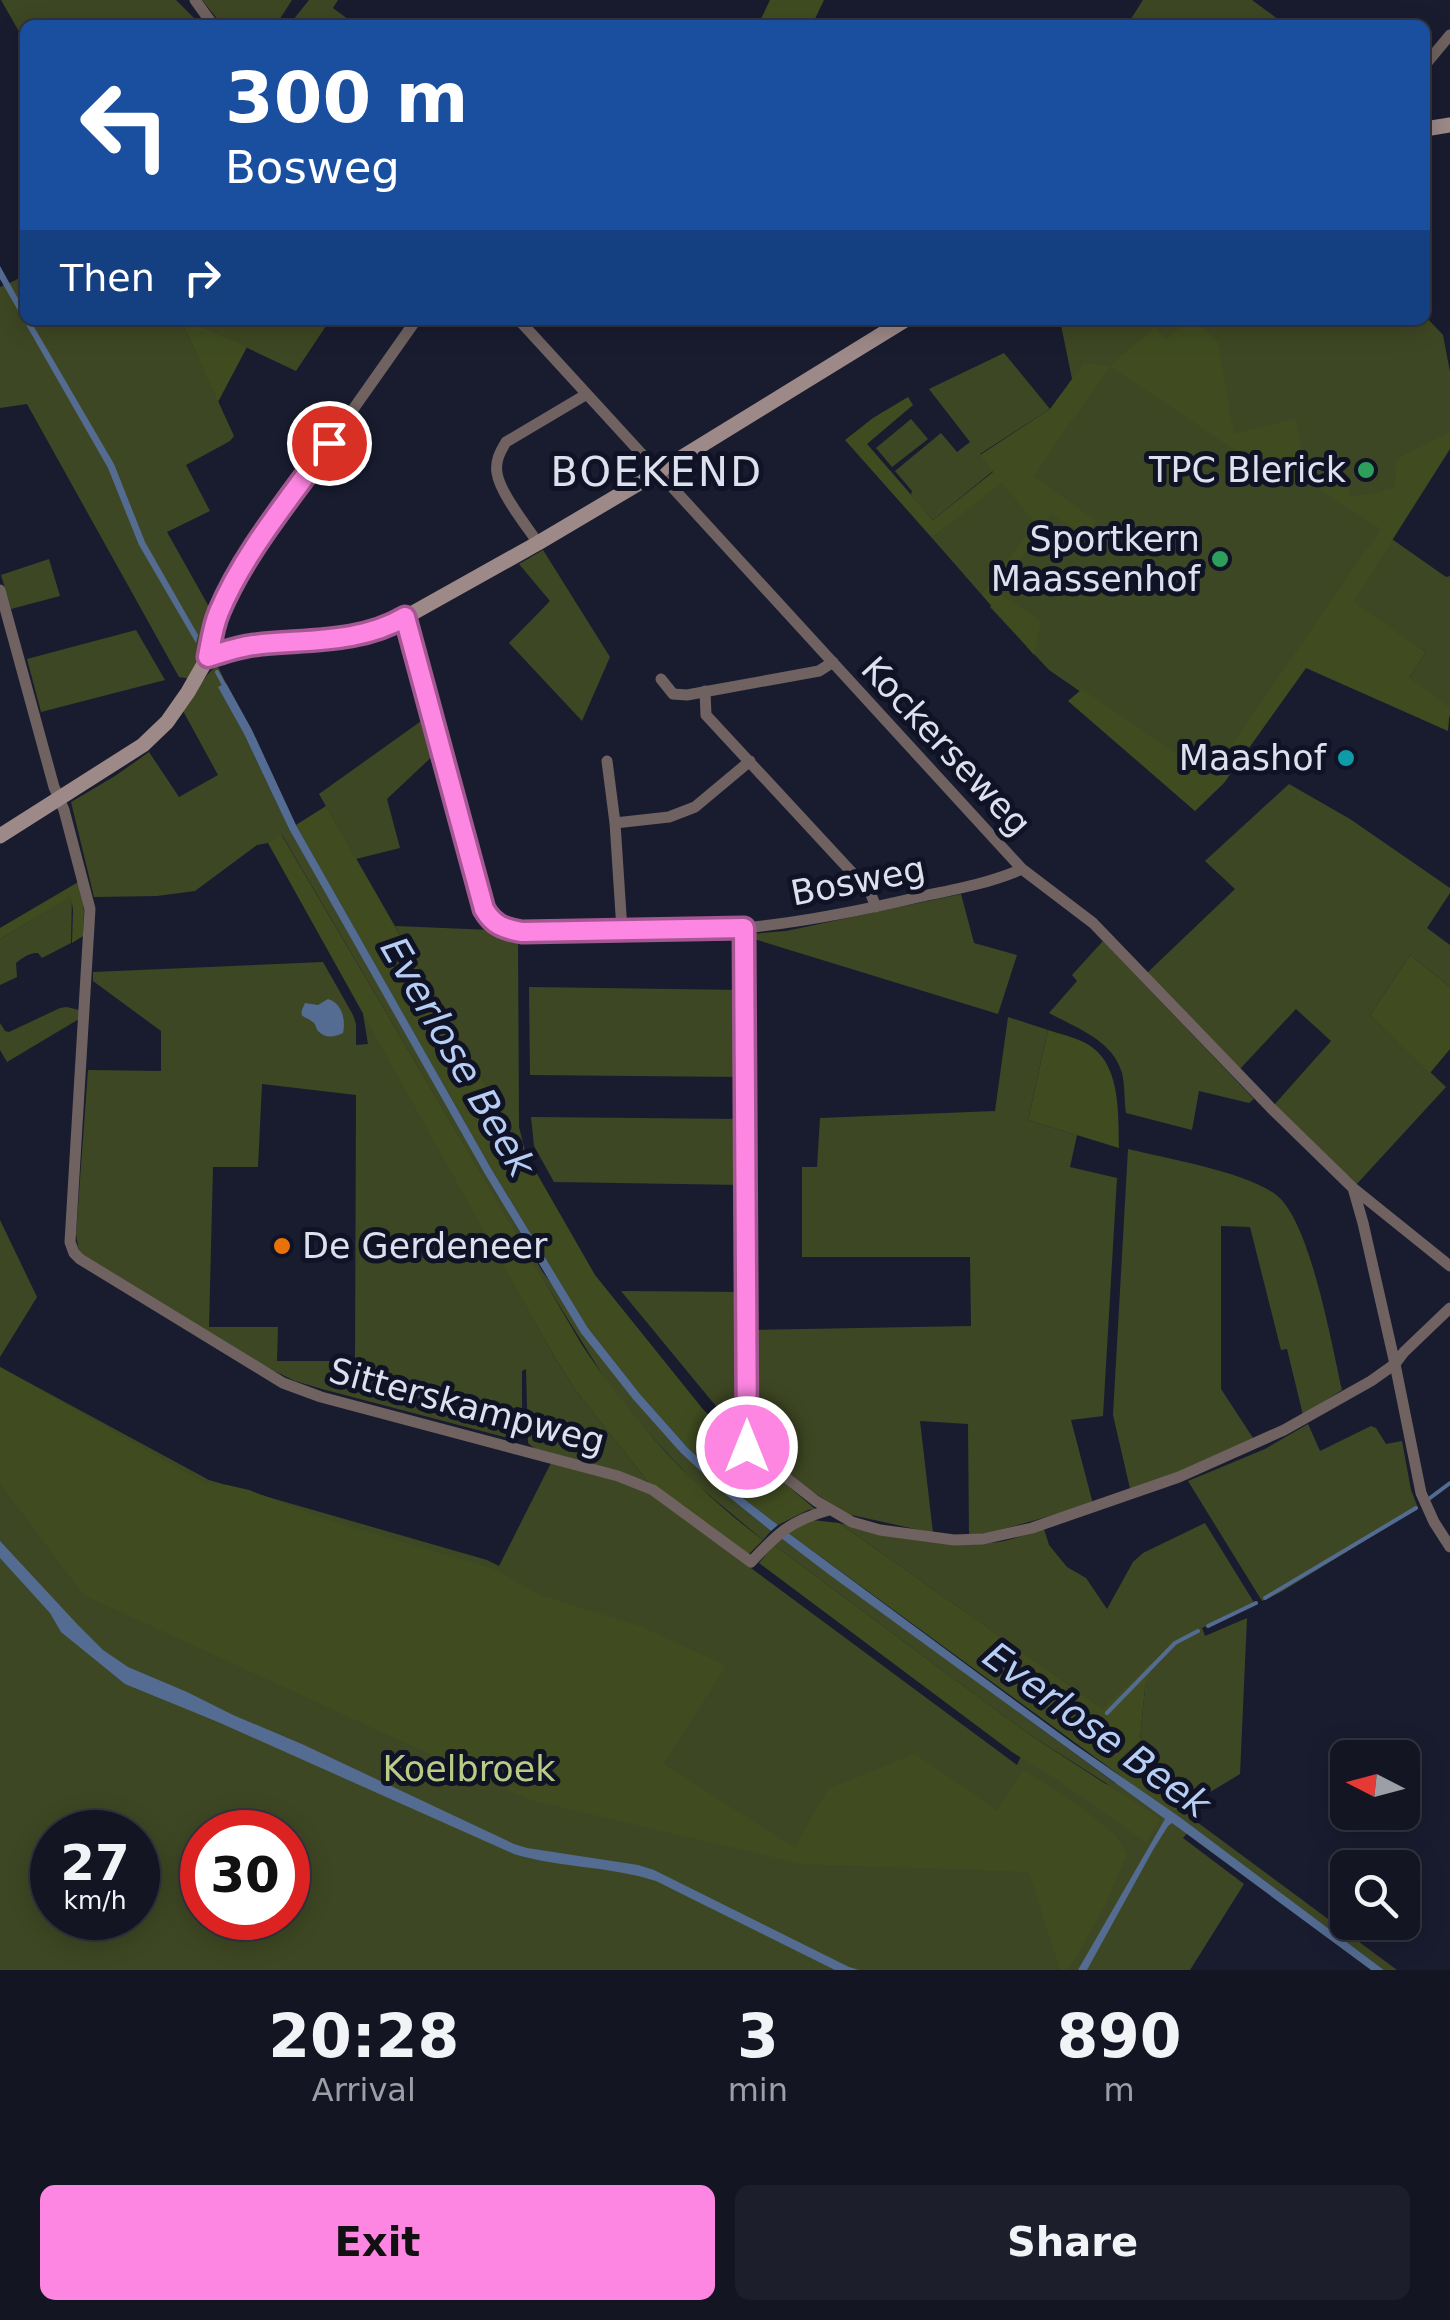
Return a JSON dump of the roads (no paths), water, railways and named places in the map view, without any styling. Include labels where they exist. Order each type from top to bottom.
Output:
[{"type":"street","points":[[1430,59],[1450,36]]},
{"type":"street","points":[[0,836],[143,746],[167,722],[208,657],[219,611],[242,567],[412,325]]},
{"type":"street","name":"Kockerseweg","points":[[524,325],[1022,869],[1093,923],[1352,1188],[1450,1266]]},
{"type":"street","points":[[208,657],[250,645],[357,636],[395,623],[658,472],[896,325]]},
{"type":"street","points":[[538,543],[501,484],[496,470],[499,454],[506,442],[586,394]]},
{"type":"street","name":"Sitterskampweg","points":[[0,590],[90,909],[70,1242],[74,1253],[283,1383],[618,1476],[652,1490],[751,1562],[787,1526],[828,1510]]},
{"type":"street","name":"Bosweg","points":[[405,617],[484,909],[490,920],[504,929],[522,932],[744,928],[876,907],[998,879],[1022,869]]},
{"type":"street","points":[[661,679],[674,694],[687,695],[819,672],[832,662]]},
{"type":"street","points":[[705,691],[706,715],[870,892],[876,907]]},
{"type":"street","points":[[607,761],[622,930]]},
{"type":"street","points":[[615,823],[669,816],[695,808],[750,761]]},
{"type":"street","points":[[744,928],[747,1447],[828,1510],[880,1530],[954,1540],[982,1539],[1032,1528],[1179,1478],[1284,1430],[1395,1364],[1450,1308]]},
{"type":"street","name":"Kockerseweg","points":[[1352,1188],[1421,1492],[1450,1547]]},
{"type":"water","points":[[0,266],[20,302],[20,314],[0,279]]},
{"type":"water","points":[[26,325],[33,325],[114,464],[145,542],[198,635],[196,643],[139,545],[108,468]]},
{"type":"water","points":[[226,683],[296,825],[492,1170],[588,1328],[687,1447],[730,1488],[778,1525],[771,1531],[681,1453],[581,1333],[485,1174],[289,829],[218,687]]},
{"type":"water","points":[[328,999],[337,1004],[343,1018],[343,1033],[333,1036],[321,1034],[302,1014],[305,1003],[318,1005]]},
{"type":"water","points":[[787,1532],[1181,1818],[1330,1930],[1330,1940],[1172,1823],[1087,1970],[1078,1970],[1165,1819],[781,1538]]},
{"type":"water","points":[[0,1541],[103,1650],[128,1667],[514,1844],[654,1870],[859,1970],[835,1970],[656,1881],[514,1854],[125,1684],[61,1632],[50,1613],[0,1558]]},
{"type":"water","points":[[1330,1940],[1344,1940],[1384,1970],[1371,1970]]},
{"type":"waterway","name":"Everlose Beek","points":[[217,672],[224,685]]},
{"type":"waterway","points":[[1430,1498],[1450,1483]]},
{"type":"waterway","points":[[1265,1598],[1416,1508]]},
{"type":"waterway","points":[[1208,1626],[1256,1603]]},
{"type":"waterway","points":[[1107,1713],[1175,1643],[1198,1631]]},
{"type":"waterway","points":[[1089,1740],[1100,1721]]},
{"type":"place","name":"TPC Blerick","points":[[1366,470]]},
{"type":"place","name":"Sportkern Maassenhof","points":[[1220,559]]},
{"type":"place","name":"Maashof","points":[[1346,758]]},
{"type":"place","name":"De Gerdeneer","points":[[282,1246]]},
{"type":"district","name":"BOEKEND","points":[[657,472]]},
{"type":"park label","name":"Koelbroek","points":[[469,1769]]}]
